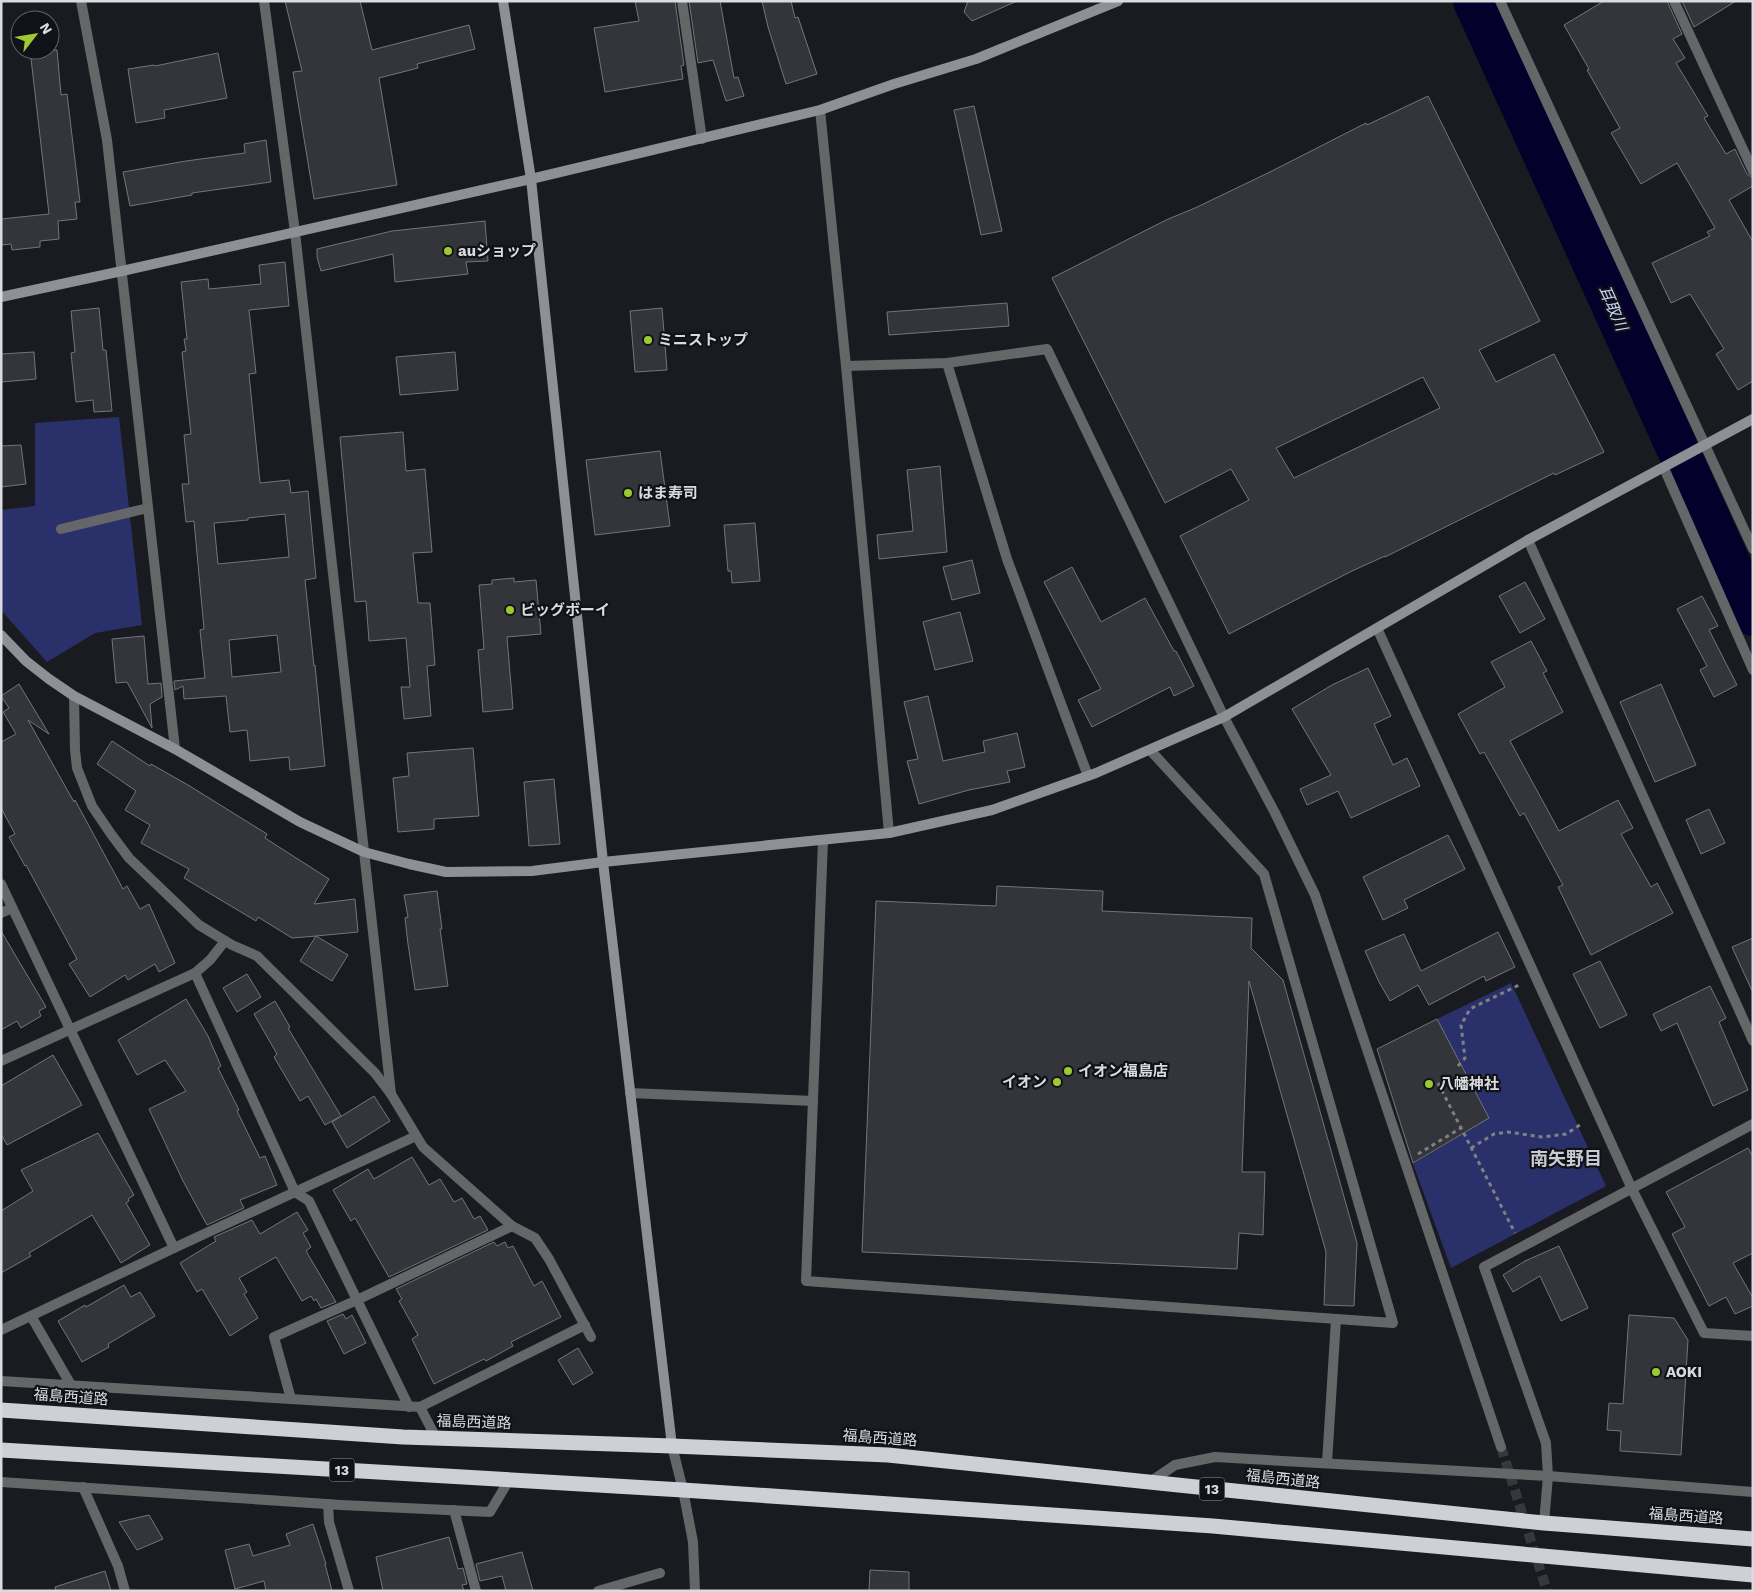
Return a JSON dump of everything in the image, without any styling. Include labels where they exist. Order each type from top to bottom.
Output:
[{"type":"highway","name":"福島西道路","points":[[1,1410],[394,1437],[888,1455],[1544,1523],[1753,1539]]},
{"type":"highway","name":"13","points":[[1,1450],[683,1490],[1213,1526],[1753,1575]]},
{"type":"street","points":[[81,1],[107,140],[175,749]]},
{"type":"street","points":[[264,1],[296,232],[391,1094]]},
{"type":"street","points":[[503,1],[531,179],[603,862],[672,1446],[693,1542],[695,1591]]},
{"type":"street","points":[[682,1],[702,138]]},
{"type":"street","points":[[1,297],[531,179],[820,110],[894,84],[976,59],[1118,1]]},
{"type":"street","points":[[1500,1],[1753,549]]},
{"type":"street","points":[[1674,1],[1753,171]]},
{"type":"street","points":[[820,110],[846,366],[889,833]]},
{"type":"street","points":[[846,366],[947,363],[1047,349],[1224,717],[1275,813],[1315,895],[1501,1447]]},
{"type":"street","points":[[947,363],[1007,559],[1088,776]]},
{"type":"street","points":[[1,634],[26,661],[74,696],[175,749],[300,822],[364,852],[446,872],[532,871],[889,833],[992,810],[1088,776],[1224,717],[1528,540],[1753,419]]},
{"type":"street","points":[[1668,465],[1753,670]]},
{"type":"street","points":[[61,529],[148,508]]},
{"type":"street","points":[[1528,540],[1753,1041]]},
{"type":"street","points":[[1377,628],[1632,1189],[1704,1333],[1753,1336]]},
{"type":"street","points":[[74,696],[77,768],[92,806],[128,858],[199,925],[225,941],[257,956],[376,1073],[423,1147],[512,1226],[535,1238],[549,1259],[591,1337]]},
{"type":"street","points":[[823,840],[806,1281],[1392,1323],[1264,874],[1150,750]]},
{"type":"street","points":[[1,884],[174,1248]]},
{"type":"street","points":[[1,913],[12,908]]},
{"type":"street","points":[[1,1061],[195,973],[210,960],[225,941]]},
{"type":"street","points":[[195,973],[295,1192],[309,1201],[409,1407]]},
{"type":"street","points":[[630,1093],[813,1101]]},
{"type":"street","points":[[1544,1523],[1548,1476],[1546,1443],[1484,1267],[1753,1124]]},
{"type":"street","points":[[1,1330],[416,1136]]},
{"type":"street","points":[[291,1399],[274,1337],[357,1300],[512,1226]]},
{"type":"street","points":[[31,1316],[71,1385]]},
{"type":"street","points":[[1327,1463],[1336,1319]]},
{"type":"street","points":[[1,1381],[420,1407],[585,1325]]},
{"type":"street","points":[[420,1407],[436,1438]]},
{"type":"street","points":[[1150,1482],[1175,1465],[1215,1457],[1548,1476],[1753,1492]]},
{"type":"street","points":[[1,1482],[83,1486],[328,1504],[490,1512],[509,1480]]},
{"type":"street","points":[[83,1486],[118,1566],[125,1591]]},
{"type":"street","points":[[328,1504],[329,1522],[348,1591]]},
{"type":"street","points":[[454,1510],[476,1591]]},
{"type":"street","points":[[598,1591],[660,1573]]},
{"type":"path","points":[[1458,1066],[1465,1058],[1461,1025],[1470,1009],[1513,987]]},
{"type":"path","points":[[1438,1083],[1522,1247]]},
{"type":"path","points":[[1471,1148],[1494,1134],[1508,1132],[1542,1137],[1566,1134],[1578,1126]]},
{"type":"path","points":[[1411,1158],[1461,1128]]},
{"type":"shaded area","points":[[119,417],[142,625],[95,633],[47,662],[1,610],[1,510],[35,506],[35,423]]},
{"type":"shaded area","points":[[1511,983],[1606,1186],[1451,1268],[1413,1164],[1489,1118],[1437,1019]]},
{"type":"building","points":[[285,1],[360,1],[372,50],[469,25],[475,49],[417,64],[418,68],[379,78],[397,185],[314,199],[293,72],[302,71]]},
{"type":"building","points":[[635,1],[675,1],[684,65],[681,66],[683,79],[605,92],[594,28],[639,21]]},
{"type":"building","points":[[689,1],[720,1],[734,78],[738,77],[744,96],[726,101],[713,60],[698,63]]},
{"type":"building","points":[[762,1],[791,1],[795,18],[798,17],[817,74],[786,84]]},
{"type":"building","points":[[968,1],[1017,1],[972,21],[964,12]]},
{"type":"building","points":[[1604,1],[1667,1],[1682,34],[1673,39],[1685,58],[1676,63],[1708,116],[1704,118],[1726,154],[1735,149],[1747,174],[1753,178],[1753,186],[1729,200],[1753,242],[1753,381],[1738,390],[1716,354],[1724,349],[1690,294],[1671,303],[1652,263],[1710,236],[1707,232],[1715,228],[1677,163],[1641,184],[1611,133],[1620,128],[1564,25]]},
{"type":"building","points":[[1682,1],[1736,1],[1694,27]]},
{"type":"building","points":[[218,53],[227,98],[164,110],[165,118],[136,123],[128,69],[155,66]]},
{"type":"building","points":[[31,60],[58,60],[61,95],[67,94],[80,202],[75,202],[77,219],[58,221],[59,239],[40,241],[40,247],[12,250],[11,244],[1,245],[1,219],[49,214]]},
{"type":"building","points":[[1428,96],[1540,321],[1479,350],[1496,382],[1554,354],[1604,452],[1555,475],[1554,473],[1385,557],[1352,571],[1229,634],[1180,536],[1249,500],[1231,469],[1165,503],[1052,278],[1166,220],[1270,172],[1366,123],[1367,125]],"holes":[[[1423,377],[1440,408],[1294,478],[1276,448]]]},
{"type":"building","points":[[974,106],[1002,231],[981,235],[954,110]]},
{"type":"building","points":[[266,140],[271,182],[192,193],[192,195],[130,206],[123,172],[245,153],[244,144]]},
{"type":"building","points":[[485,221],[488,261],[466,262],[468,274],[395,282],[393,254],[321,271],[317,257],[317,249],[392,231]]},
{"type":"building","points":[[285,262],[289,306],[249,310],[256,373],[249,374],[260,483],[289,480],[291,493],[308,491],[316,578],[305,580],[325,766],[290,770],[289,757],[250,761],[247,730],[230,732],[226,696],[184,699],[183,686],[175,690],[174,681],[205,678],[200,630],[204,629],[194,521],[186,522],[182,484],[189,484],[184,435],[191,434],[182,352],[186,351],[184,339],[187,339],[181,282],[208,279],[209,289],[261,284],[259,265]],"holes":[[[285,514],[289,557],[218,564],[214,523]],[[277,635],[281,672],[232,677],[229,640]]]},
{"type":"building","points":[[1007,303],[1009,326],[889,335],[887,312]]},
{"type":"building","points":[[99,308],[103,350],[106,350],[112,411],[94,412],[93,400],[76,402],[71,353],[75,352],[71,311]]},
{"type":"building","name":"ミニストップ","points":[[662,308],[667,370],[635,372],[630,311]]},
{"type":"building","points":[[34,352],[36,379],[1,382],[1,354]]},
{"type":"building","points":[[455,352],[458,390],[400,395],[396,357]]},
{"type":"building","points":[[403,432],[406,471],[425,469],[432,552],[413,553],[418,603],[430,603],[435,665],[427,666],[431,716],[404,719],[401,687],[410,687],[406,638],[369,641],[366,601],[355,602],[340,437]]},
{"type":"building","points":[[21,445],[26,484],[1,487],[1,446]]},
{"type":"building","name":"はま寿司","points":[[660,451],[670,526],[595,535],[586,460]]},
{"type":"building","points":[[940,466],[947,552],[879,559],[877,535],[913,531],[907,470]]},
{"type":"building","points":[[755,523],[760,581],[732,583],[731,571],[728,571],[724,525]]},
{"type":"building","points":[[972,560],[980,593],[952,600],[943,567]]},
{"type":"building","points":[[1072,567],[1101,622],[1145,598],[1194,686],[1174,696],[1170,687],[1092,727],[1078,700],[1101,689],[1044,582]]},
{"type":"building","points":[[514,578],[514,582],[536,580],[541,634],[507,637],[513,709],[483,712],[478,650],[484,649],[479,585],[492,584],[492,580]]},
{"type":"building","points":[[1525,582],[1545,619],[1520,633],[1499,596]]},
{"type":"building","points":[[1702,596],[1718,626],[1709,630],[1737,685],[1714,697],[1700,670],[1707,666],[1677,609]]},
{"type":"building","points":[[960,612],[973,661],[935,670],[923,622]]},
{"type":"building","points":[[144,636],[148,684],[161,683],[162,697],[150,704],[152,728],[127,682],[116,683],[112,639]]},
{"type":"building","points":[[1531,641],[1547,671],[1543,673],[1563,712],[1510,741],[1559,831],[1618,800],[1633,828],[1621,834],[1651,887],[1657,883],[1673,913],[1591,955],[1558,887],[1563,885],[1524,813],[1520,816],[1484,752],[1480,754],[1458,714],[1505,687],[1491,662]]},
{"type":"building","points":[[1368,668],[1391,716],[1374,724],[1393,765],[1407,758],[1420,786],[1351,818],[1338,791],[1307,805],[1300,789],[1331,775],[1292,709],[1332,685]]},
{"type":"building","points":[[19,684],[49,734],[28,720],[74,802],[75,800],[123,889],[127,886],[140,909],[149,904],[175,963],[159,972],[155,964],[128,980],[125,975],[90,997],[69,964],[77,959],[9,837],[15,834],[1,808],[1,742],[16,734],[3,712],[9,708],[1,696]]},
{"type":"building","points":[[1661,684],[1696,765],[1655,782],[1620,702]]},
{"type":"building","points":[[928,696],[943,761],[985,752],[983,741],[1017,733],[1025,767],[1007,771],[1010,782],[969,790],[919,804],[907,761],[918,759],[904,702]]},
{"type":"building","points":[[112,741],[150,766],[151,764],[188,785],[267,834],[265,838],[329,879],[314,904],[355,899],[358,932],[292,938],[258,917],[256,921],[184,878],[189,869],[141,843],[150,825],[125,810],[136,791],[97,764]]},
{"type":"building","points":[[473,748],[479,816],[434,819],[434,829],[398,832],[393,778],[409,776],[407,753]]},
{"type":"building","points":[[554,779],[560,844],[529,846],[524,782]]},
{"type":"building","points":[[1709,809],[1725,843],[1701,854],[1686,820]]},
{"type":"building","points":[[1448,835],[1465,869],[1404,900],[1408,908],[1383,920],[1363,877]]},
{"type":"building","name":"イオン","points":[[997,886],[1103,891],[1102,911],[1252,918],[1251,948],[1283,980],[1357,1243],[1354,1306],[1324,1305],[1326,1252],[1249,981],[1242,1172],[1265,1172],[1263,1235],[1239,1233],[1237,1269],[862,1252],[876,901],[996,906]]},
{"type":"building","points":[[437,891],[448,986],[415,990],[408,944],[405,918],[408,917],[404,895]]},
{"type":"building","points":[[1,931],[46,1007],[39,1011],[41,1016],[21,1028],[17,1021],[1,1030]]},
{"type":"building","points":[[1498,932],[1515,967],[1486,981],[1484,976],[1429,1005],[1418,985],[1390,1001],[1365,951],[1404,934],[1421,971]]},
{"type":"building","points":[[316,936],[348,955],[332,981],[300,961]]},
{"type":"building","points":[[1753,938],[1753,993],[1732,947]]},
{"type":"building","points":[[1600,961],[1627,1015],[1600,1028],[1573,974]]},
{"type":"building","points":[[247,974],[261,997],[237,1012],[223,988]]},
{"type":"building","points":[[1710,986],[1726,1018],[1719,1022],[1748,1090],[1713,1106],[1677,1023],[1661,1031],[1653,1014]]},
{"type":"building","points":[[186,999],[208,1036],[221,1066],[218,1068],[239,1110],[237,1111],[260,1158],[265,1156],[277,1185],[240,1200],[244,1208],[207,1225],[183,1181],[149,1109],[186,1091],[165,1060],[137,1075],[118,1040]]},
{"type":"building","points":[[275,1001],[290,1027],[288,1028],[341,1116],[325,1125],[308,1096],[300,1101],[274,1057],[277,1054],[254,1014]]},
{"type":"building","name":"八幡神社","points":[[1437,1019],[1489,1118],[1413,1163],[1377,1049]]},
{"type":"building","points":[[53,1055],[82,1105],[7,1145],[1,1134],[1,1086]]},
{"type":"building","points":[[374,1096],[390,1121],[347,1148],[332,1122]]},
{"type":"building","points":[[98,1133],[134,1195],[126,1203],[150,1245],[121,1263],[92,1215],[29,1253],[31,1256],[1,1273],[1,1211],[33,1191],[21,1170]]},
{"type":"building","points":[[1748,1148],[1753,1157],[1753,1253],[1733,1263],[1753,1298],[1753,1306],[1735,1314],[1726,1297],[1709,1306],[1672,1234],[1685,1227],[1666,1192]]},
{"type":"building","points":[[412,1157],[429,1185],[440,1179],[454,1202],[462,1198],[474,1219],[480,1216],[488,1230],[389,1277],[355,1218],[351,1221],[333,1190],[368,1169],[374,1179]]},
{"type":"building","points":[[297,1212],[308,1230],[303,1233],[311,1247],[306,1251],[336,1302],[321,1308],[316,1299],[314,1301],[311,1296],[302,1301],[276,1257],[239,1278],[247,1292],[244,1294],[258,1318],[230,1336],[202,1289],[197,1292],[180,1263],[216,1241],[214,1237],[252,1220],[260,1234]]},
{"type":"building","points":[[494,1242],[497,1246],[505,1242],[508,1248],[513,1246],[534,1286],[542,1281],[561,1317],[511,1342],[513,1346],[486,1361],[484,1359],[434,1384],[412,1339],[418,1335],[399,1301],[402,1299],[396,1289]]},
{"type":"building","points":[[1559,1246],[1588,1308],[1561,1321],[1540,1276],[1513,1292],[1503,1275],[1525,1261]]},
{"type":"building","points":[[124,1285],[131,1297],[140,1292],[155,1316],[108,1344],[109,1347],[82,1362],[58,1321]]},
{"type":"building","points":[[343,1314],[346,1319],[352,1315],[366,1343],[344,1354],[327,1321]]},
{"type":"building","name":"AOKI","points":[[1629,1315],[1674,1318],[1688,1340],[1681,1455],[1620,1451],[1621,1431],[1607,1430],[1609,1403],[1623,1404]]},
{"type":"building","points":[[578,1348],[593,1373],[573,1385],[558,1360]]},
{"type":"building","points":[[149,1515],[163,1539],[137,1550],[119,1522]]},
{"type":"building","points":[[313,1524],[326,1564],[332,1591],[266,1591],[264,1581],[235,1589],[225,1550],[249,1544],[253,1556],[290,1545],[286,1534]]},
{"type":"building","points":[[449,1537],[458,1569],[463,1568],[467,1584],[462,1585],[464,1591],[383,1591],[376,1557]]},
{"type":"building","points":[[522,1552],[533,1591],[506,1591],[502,1576],[480,1581],[476,1564]]},
{"type":"building","points":[[870,1570],[909,1572],[909,1591],[869,1591]]},
{"type":"building","points":[[105,1571],[111,1591],[56,1591],[55,1587]]},
{"type":"waterway","name":"耳取川","points":[[1474,1],[1753,615]]},
{"type":"tunnel","points":[[1501,1447],[1547,1591]]},
{"type":"place","name":"auショップ","points":[[448,251]]},
{"type":"place","name":"ミニストップ","points":[[648,340]]},
{"type":"place","name":"はま寿司","points":[[628,493]]},
{"type":"place","name":"ビッグボーイ","points":[[510,610]]},
{"type":"place","name":"イオン福島店","points":[[1068,1071]]},
{"type":"place","name":"イオン","points":[[1057,1082]]},
{"type":"place","name":"八幡神社","points":[[1429,1084]]},
{"type":"place","name":"AOKI","points":[[1656,1372]]},
{"type":"district","name":"南矢野目","points":[[1566,1158]]}]
